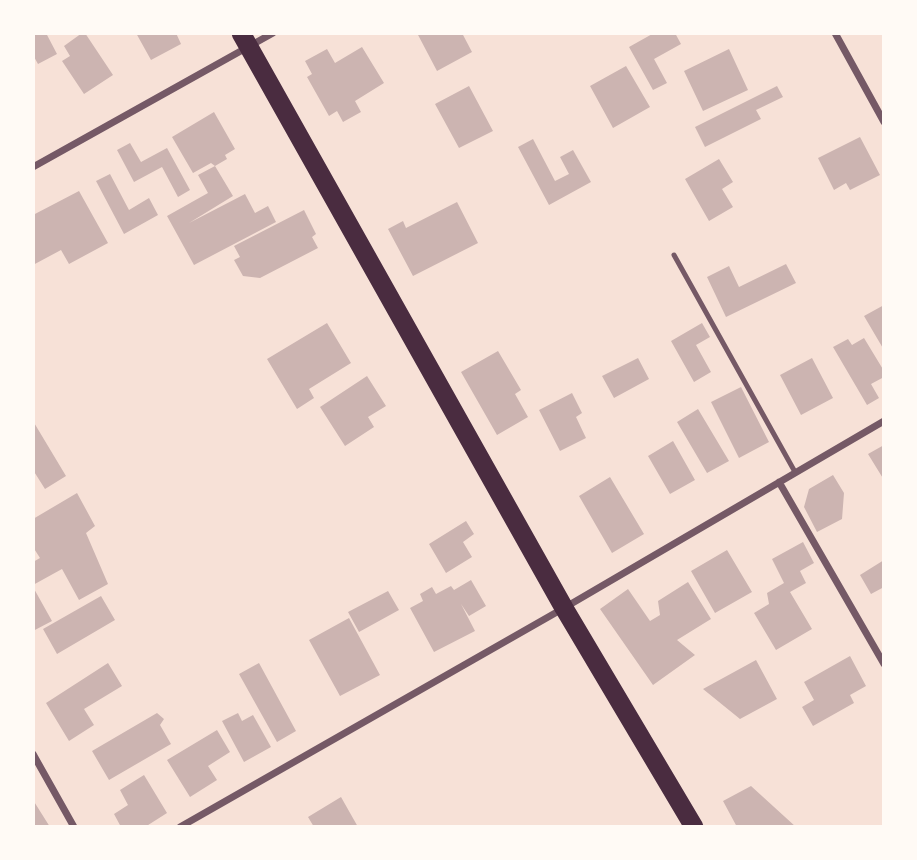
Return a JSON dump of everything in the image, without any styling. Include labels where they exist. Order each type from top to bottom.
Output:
[{"type":"highway","points":[[244,40],[564,608],[694,827]]},
{"type":"street","points":[[33,167],[244,40],[273,33]]},
{"type":"street","points":[[835,33],[884,122]]},
{"type":"street","points":[[180,827],[564,608],[884,421]]},
{"type":"street","points":[[779,482],[884,664]]},
{"type":"street","points":[[33,754],[74,827]]},
{"type":"lane","points":[[674,255],[795,472]]},
{"type":"building","points":[[33,33],[46,33],[57,54],[38,64],[33,55]]},
{"type":"building","points":[[85,33],[113,75],[84,94],[62,61],[70,56],[64,46]]},
{"type":"building","points":[[136,33],[176,33],[181,44],[151,60]]},
{"type":"building","points":[[417,33],[462,33],[472,52],[437,71]]},
{"type":"building","points":[[654,33],[675,33],[681,44],[654,59],[667,83],[653,90],[629,47]]},
{"type":"building","points":[[362,47],[384,83],[355,101],[361,112],[343,122],[337,111],[329,116],[307,77],[312,74],[305,61],[327,49],[335,63]]},
{"type":"building","points":[[729,49],[748,90],[703,111],[684,71]]},
{"type":"building","points":[[626,66],[650,107],[613,128],[590,86]]},
{"type":"building","points":[[469,86],[493,131],[459,148],[435,104]]},
{"type":"building","points":[[777,86],[783,97],[756,110],[761,119],[705,147],[695,127]]},
{"type":"building","points":[[214,112],[235,149],[225,155],[227,159],[215,166],[211,163],[193,173],[172,137]]},
{"type":"building","points":[[860,137],[880,175],[850,190],[846,183],[834,190],[818,158]]},
{"type":"building","points":[[533,139],[555,181],[569,174],[560,157],[573,150],[591,182],[549,205],[518,147]]},
{"type":"building","points":[[130,143],[141,162],[167,148],[190,190],[178,197],[162,167],[134,182],[117,150]]},
{"type":"building","points":[[719,159],[733,182],[722,189],[733,207],[709,221],[685,179]]},
{"type":"building","points":[[215,166],[233,196],[189,223],[245,194],[255,213],[268,206],[276,222],[194,265],[167,216],[208,193],[198,175]]},
{"type":"building","points":[[110,174],[129,210],[149,198],[158,215],[124,234],[96,181]]},
{"type":"building","points":[[79,191],[108,243],[69,264],[61,250],[33,265],[33,215]]},
{"type":"building","points":[[457,202],[478,243],[413,276],[388,229],[403,221],[406,228]]},
{"type":"building","points":[[304,210],[316,234],[312,237],[318,248],[260,278],[243,276],[234,260],[240,257],[234,246]]},
{"type":"building","points":[[786,264],[796,283],[726,317],[707,277],[729,266],[739,287]]},
{"type":"building","points":[[884,305],[884,350],[864,316]]},
{"type":"building","points":[[327,323],[351,363],[309,389],[314,398],[297,409],[267,359]]},
{"type":"building","points":[[702,323],[710,337],[696,345],[711,372],[694,382],[671,341]]},
{"type":"building","points":[[864,338],[884,371],[884,377],[871,384],[879,398],[867,405],[833,347],[848,339],[852,345]]},
{"type":"building","points":[[498,351],[521,390],[515,394],[528,417],[497,435],[461,372]]},
{"type":"building","points":[[638,358],[649,379],[614,398],[602,376]]},
{"type":"building","points":[[812,358],[833,398],[801,415],[780,375]]},
{"type":"building","points":[[367,376],[386,406],[368,417],[374,427],[345,446],[320,407]]},
{"type":"building","points":[[741,387],[769,442],[739,458],[711,402]]},
{"type":"building","points":[[572,393],[582,413],[576,417],[586,438],[560,451],[539,410]]},
{"type":"building","points":[[698,409],[729,461],[707,473],[677,422]]},
{"type":"building","points":[[33,421],[66,476],[45,489],[33,470]]},
{"type":"building","points":[[673,441],[695,480],[670,494],[648,456]]},
{"type":"building","points":[[884,445],[884,480],[868,454]]},
{"type":"building","points":[[833,475],[844,493],[842,519],[817,532],[804,507],[809,489]]},
{"type":"building","points":[[610,477],[644,534],[612,553],[579,496]]},
{"type":"building","points":[[77,493],[95,526],[86,533],[108,584],[79,600],[62,569],[33,585],[33,562],[40,558],[33,547],[33,519]]},
{"type":"building","points":[[466,521],[474,534],[463,542],[472,557],[446,573],[429,544]]},
{"type":"building","points":[[803,542],[814,563],[800,571],[806,583],[790,592],[812,629],[776,650],[754,613],[769,604],[767,593],[784,583],[772,559]]},
{"type":"building","points":[[727,550],[752,592],[715,613],[691,571]]},
{"type":"building","points":[[884,560],[884,587],[871,594],[860,575]]},
{"type":"building","points":[[471,580],[486,606],[469,616],[461,604],[475,631],[434,652],[410,608],[423,601],[420,594],[432,587],[436,594],[451,586],[454,590]]},
{"type":"building","points":[[688,582],[711,619],[677,640],[695,655],[653,685],[600,609],[628,589],[650,621],[660,615],[658,601]]},
{"type":"building","points":[[33,587],[52,621],[33,631]]},
{"type":"building","points":[[388,591],[399,610],[359,632],[348,612]]},
{"type":"building","points":[[101,596],[115,620],[57,654],[43,629]]},
{"type":"building","points":[[349,618],[380,675],[340,696],[309,640]]},
{"type":"building","points":[[850,656],[866,686],[850,695],[854,703],[813,726],[802,707],[814,700],[804,682]]},
{"type":"building","points":[[756,660],[777,699],[740,719],[703,689]]},
{"type":"building","points":[[108,663],[122,686],[84,709],[94,725],[69,741],[46,703]]},
{"type":"building","points":[[259,663],[296,731],[277,742],[239,674]]},
{"type":"building","points":[[157,713],[164,719],[160,725],[171,744],[109,780],[92,751]]},
{"type":"building","points":[[238,713],[242,721],[253,715],[271,747],[244,762],[222,721]]},
{"type":"building","points":[[217,730],[230,752],[208,766],[217,780],[190,797],[167,760]]},
{"type":"building","points":[[144,775],[167,813],[145,827],[121,827],[114,814],[128,805],[120,790]]},
{"type":"building","points":[[751,786],[796,827],[737,827],[723,801]]},
{"type":"building","points":[[341,797],[358,827],[314,827],[308,817]]},
{"type":"building","points":[[33,800],[50,827],[33,827]]}]
